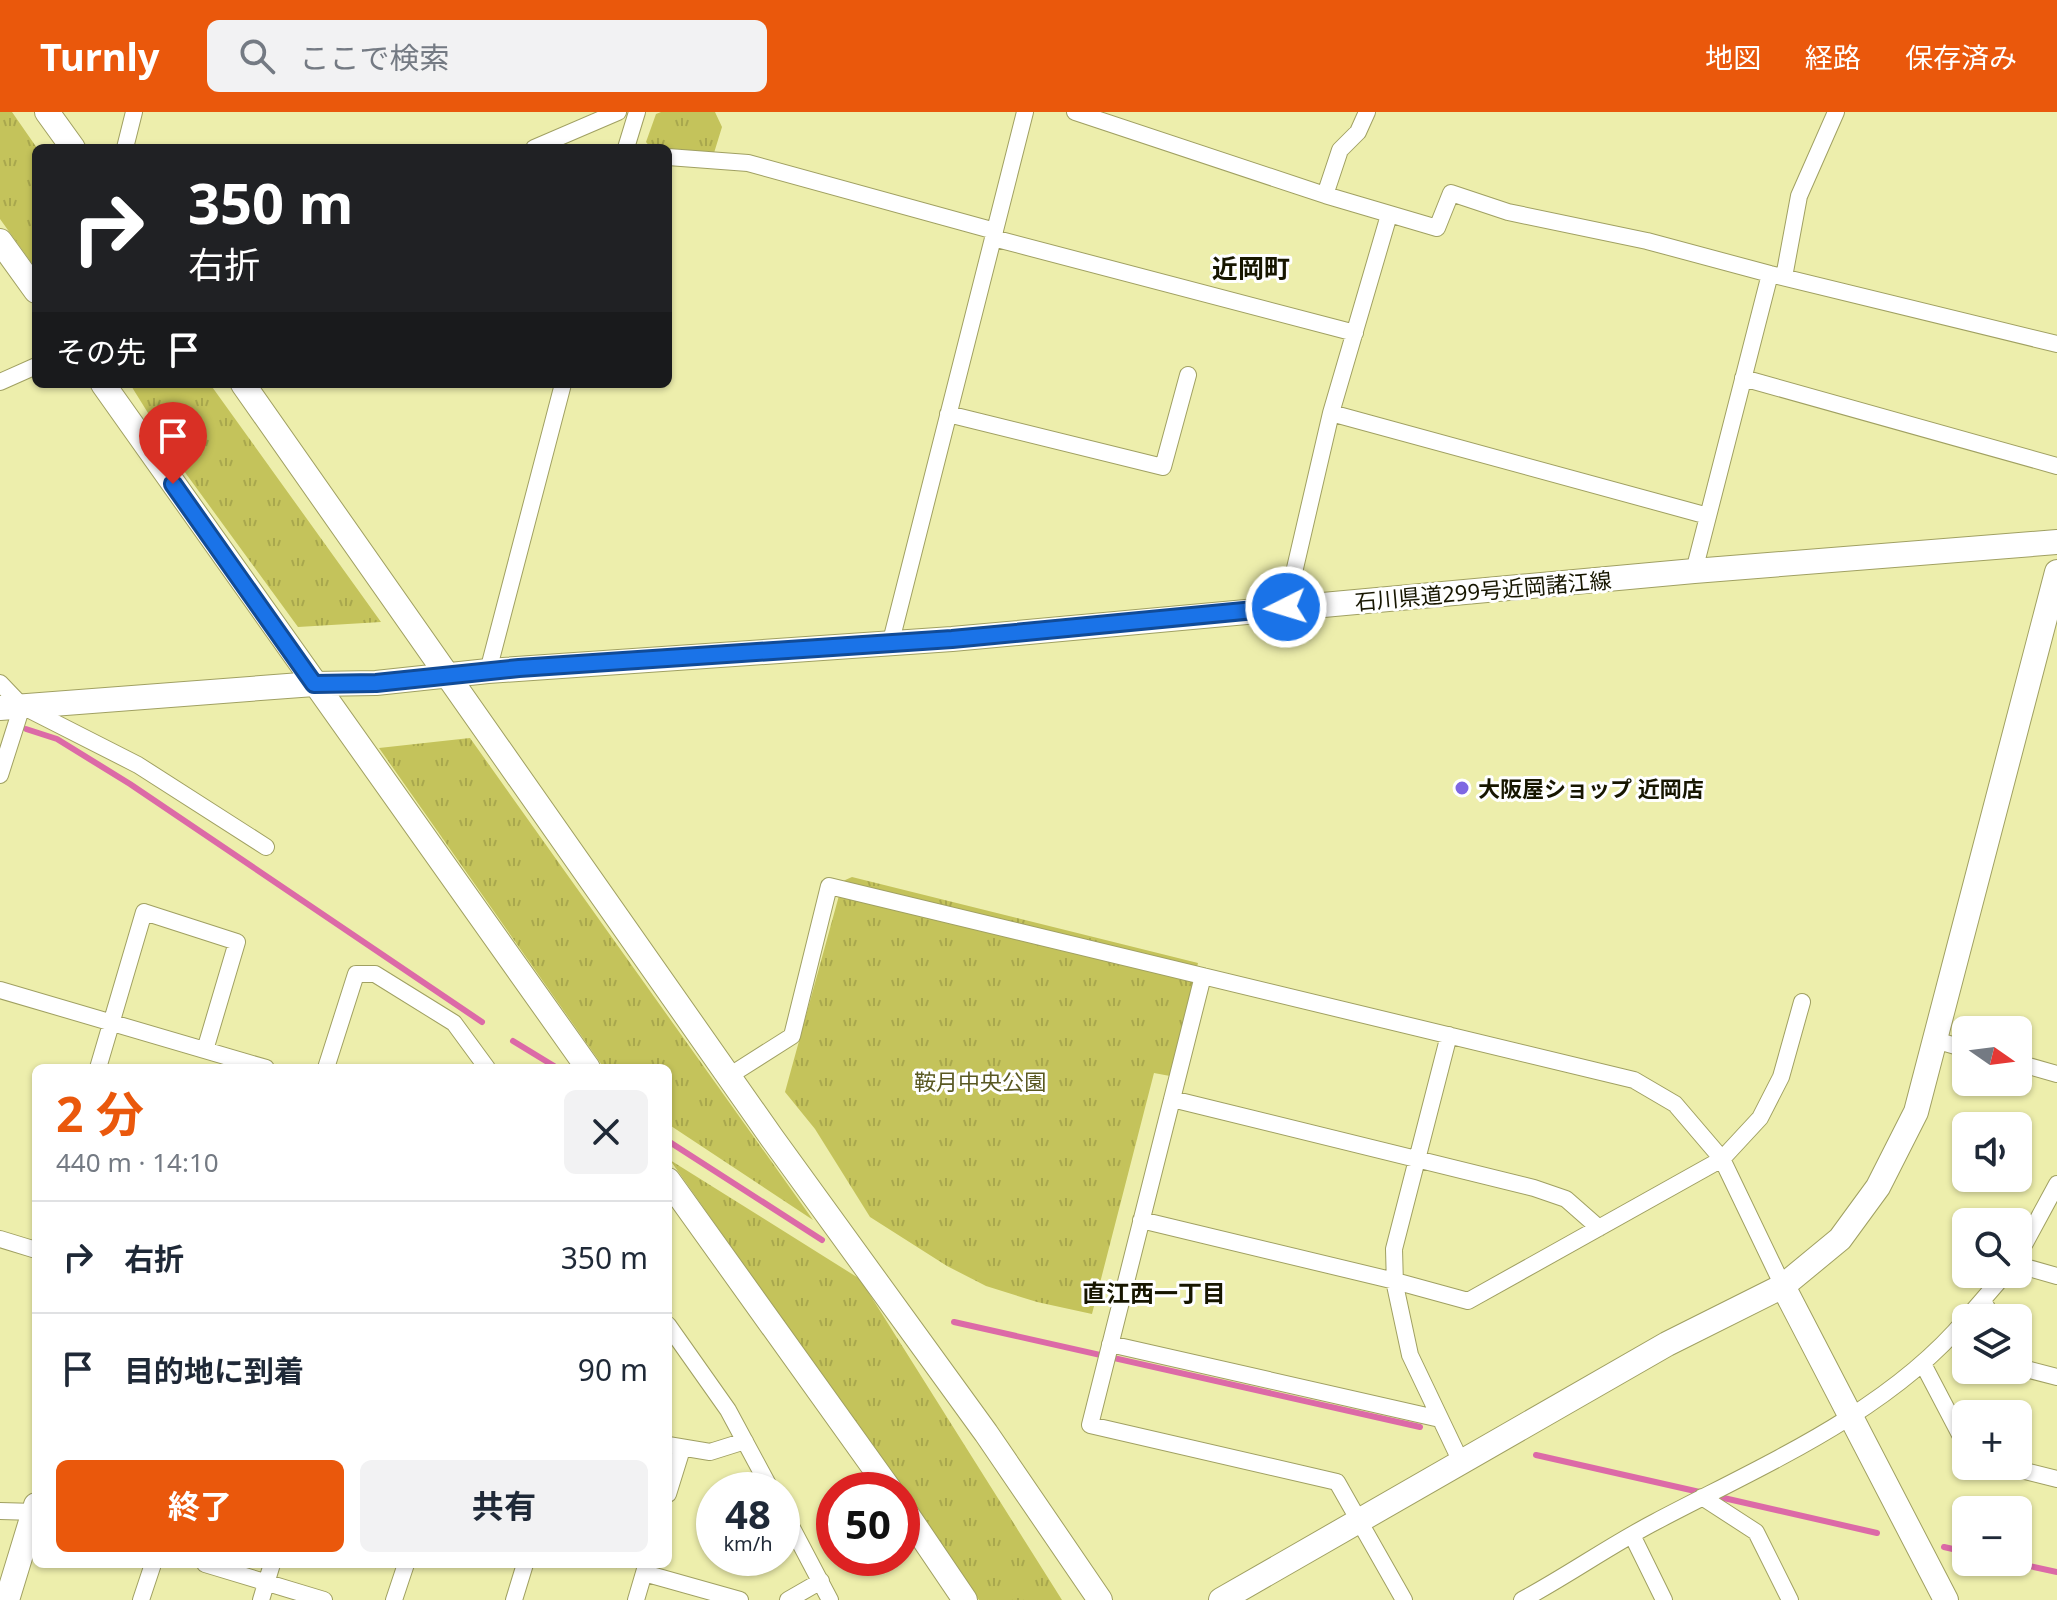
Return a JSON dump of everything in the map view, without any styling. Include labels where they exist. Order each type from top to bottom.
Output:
[{"type":"street","points":[[47,112],[70,144]]},
{"type":"street","points":[[126,144],[134,112]]},
{"type":"street","points":[[543,144],[618,112]]},
{"type":"street","points":[[627,144],[637,112]]},
{"type":"street","points":[[891,641],[1025,112]]},
{"type":"street","points":[[1075,112],[1325,195],[1437,228],[1451,193],[1508,212],[1647,241],[2057,344]]},
{"type":"street","points":[[1325,195],[1340,150],[1358,132],[1367,112]]},
{"type":"street","points":[[1694,571],[1743,378],[1777,276],[1799,196],[1836,112]]},
{"type":"street","points":[[672,157],[748,163],[994,235],[1355,333]]},
{"type":"street","points":[[1286,607],[1331,413],[1389,215]]},
{"type":"street","points":[[0,241],[32,285]]},
{"type":"street","points":[[0,382],[32,368]]},
{"type":"street","points":[[948,414],[1163,467],[1188,375]]},
{"type":"street","points":[[1743,378],[2057,466]]},
{"type":"street","points":[[106,388],[585,1064]]},
{"type":"street","points":[[246,388],[729,1076],[977,1420],[1100,1600]]},
{"type":"street","points":[[488,671],[562,388]]},
{"type":"street","points":[[1331,413],[1708,516]]},
{"type":"street","name":"石川県道299号近岡諸江線","points":[[11,707],[314,684],[376,683],[449,674],[891,641],[952,639],[1694,571],[2057,542]]},
{"type":"street","points":[[1221,1600],[1667,1344],[1783,1286],[1840,1239],[1878,1187],[1916,1112],[2052,615],[2057,572]]},
{"type":"street","points":[[0,683],[11,707],[0,775]]},
{"type":"street","points":[[11,707],[138,765],[266,847]]},
{"type":"street","points":[[729,1076],[792,1036],[829,886],[1634,1080],[1675,1104],[1722,1159],[1783,1286],[1946,1600]]},
{"type":"street","points":[[99,1064],[144,912],[237,942],[205,1050]]},
{"type":"street","points":[[327,1064],[356,974],[375,974],[454,1023],[484,1064]]},
{"type":"street","points":[[1203,976],[1090,1425],[1337,1482],[1404,1600]]},
{"type":"street","points":[[0,990],[252,1064]]},
{"type":"street","points":[[1141,1220],[1468,1301],[1722,1159],[1760,1118],[1781,1077],[1802,1002]]},
{"type":"street","points":[[1449,1035],[1394,1249],[1395,1281],[1410,1355],[1461,1462]]},
{"type":"street","points":[[1935,1040],[1952,1045]]},
{"type":"street","points":[[2032,1067],[2057,1074]]},
{"type":"street","points":[[1172,1099],[1534,1188],[1566,1199],[1599,1228]]},
{"type":"street","points":[[2032,1230],[2057,1184]]},
{"type":"street","points":[[672,1186],[877,1472]]},
{"type":"street","points":[[0,1239],[32,1249]]},
{"type":"street","points":[[2032,1269],[2057,1276]]},
{"type":"street","points":[[1980,1304],[1993,1288]]},
{"type":"street","points":[[1983,1300],[1985,1304]]},
{"type":"street","points":[[672,1331],[728,1410],[761,1472]]},
{"type":"street","points":[[1522,1600],[1632,1535],[1851,1417],[1923,1364],[1952,1334]]},
{"type":"street","points":[[1110,1344],[1440,1419]]},
{"type":"street","points":[[1923,1364],[1952,1419]]},
{"type":"street","points":[[2032,1371],[2057,1377]]},
{"type":"street","points":[[672,1467],[675,1447],[710,1452],[745,1441]]},
{"type":"street","points":[[2032,1473],[2057,1479]]},
{"type":"street","points":[[1698,1500],[1756,1532],[1790,1600]]},
{"type":"street","points":[[0,1511],[32,1509]]},
{"type":"street","points":[[7,1600],[32,1519]]},
{"type":"street","points":[[920,1534],[965,1600]]},
{"type":"street","points":[[1632,1535],[1664,1600]]},
{"type":"street","points":[[800,1542],[830,1600]]},
{"type":"street","points":[[141,1600],[152,1568]]},
{"type":"street","points":[[218,1568],[324,1600]]},
{"type":"street","points":[[261,1600],[271,1568]]},
{"type":"street","points":[[394,1600],[405,1568]]},
{"type":"street","points":[[514,1600],[524,1568]]},
{"type":"street","points":[[636,1600],[645,1568],[740,1600]]},
{"type":"street","points":[[788,1600],[821,1581]]},
{"type":"green space","points":[[0,112],[12,112],[34,144],[32,263],[0,219]]},
{"type":"green space","points":[[715,112],[722,127],[714,153],[672,152],[672,144],[648,144],[656,114]]},
{"type":"green space","points":[[132,388],[213,388],[381,622],[298,627],[184,471]]},
{"type":"green space","points":[[470,738],[813,1220],[672,1127],[672,1064],[601,1064],[379,748]]},
{"type":"green space","name":"鞍月中央公園","points":[[852,877],[1198,963],[1170,1076],[1154,1073],[1092,1314],[1037,1302],[986,1286],[947,1266],[870,1217],[815,1129],[785,1092],[843,881]]},
{"type":"green space","points":[[672,1161],[860,1279],[1062,1600],[979,1600],[920,1516],[920,1472],[889,1472]]},
{"type":"waterway","points":[[26,729],[57,739],[130,784],[482,1022]]},
{"type":"waterway","points":[[513,1041],[551,1064]]},
{"type":"waterway","points":[[672,1144],[822,1240]]},
{"type":"waterway","points":[[954,1322],[1420,1427]]},
{"type":"waterway","points":[[1536,1455],[1704,1493]]},
{"type":"waterway","points":[[1715,1496],[1877,1533]]},
{"type":"waterway","points":[[1944,1547],[1952,1549]]},
{"type":"waterway","points":[[2032,1567],[2057,1572]]},
{"type":"place","name":"大阪屋ショップ 近岡店","points":[[1462,788]]},
{"type":"district","name":"近岡町","points":[[1251,268]]},
{"type":"district","name":"直江西一丁目","points":[[1154,1292]]},
{"type":"route","points":[[173,484],[314,684],[376,683],[519,668],[952,639],[1286,607]]}]
